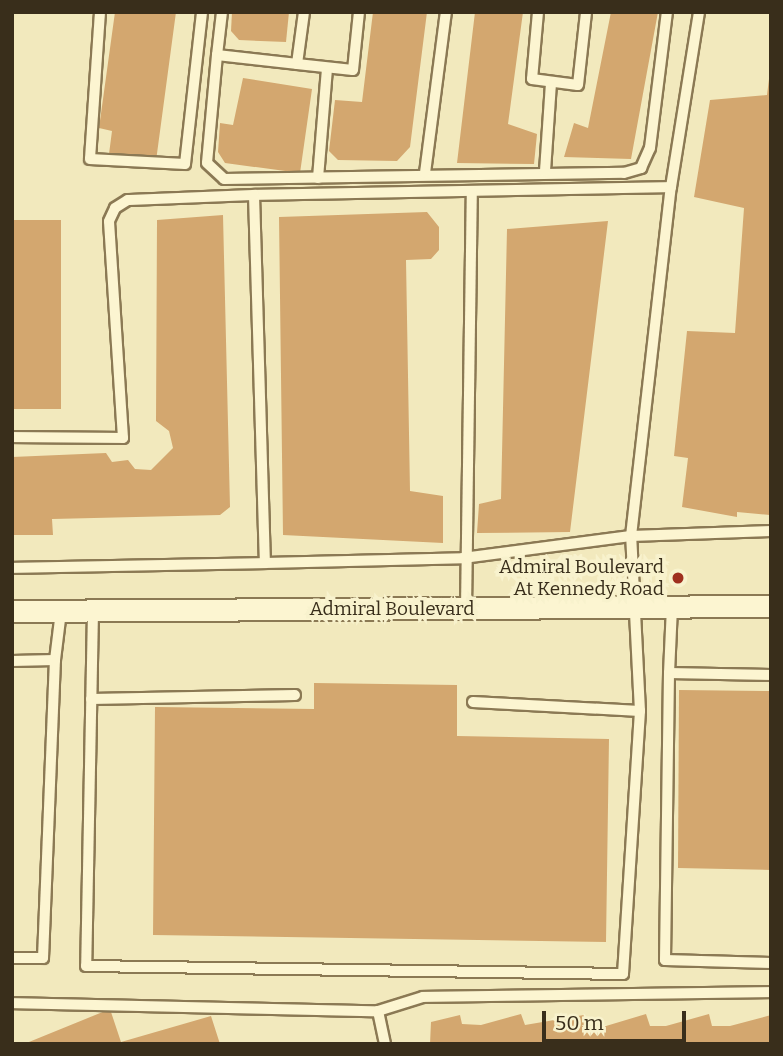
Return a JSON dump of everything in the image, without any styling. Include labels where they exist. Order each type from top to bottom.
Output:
[{"type":"street","name":"Admiral Boulevard","points":[[12,611],[771,606]]},
{"type":"lane","points":[[100,12],[90,159],[185,164],[202,12]]},
{"type":"lane","points":[[222,12],[206,152],[210,171],[224,179],[545,171],[624,173],[641,168],[650,148],[667,12]]},
{"type":"lane","points":[[297,64],[304,12]]},
{"type":"lane","points":[[217,55],[353,70],[359,12]]},
{"type":"lane","points":[[425,173],[446,12]]},
{"type":"lane","points":[[538,12],[532,79],[578,85],[586,12]]},
{"type":"lane","points":[[93,611],[86,966],[623,974],[640,711],[631,536],[671,187],[699,12]]},
{"type":"lane","points":[[318,178],[327,68]]},
{"type":"lane","points":[[545,171],[551,82]]},
{"type":"lane","points":[[12,437],[123,438],[109,222],[115,208],[128,200],[671,187]]},
{"type":"lane","points":[[466,609],[463,558],[472,192]]},
{"type":"lane","points":[[254,195],[265,563]]},
{"type":"lane","points":[[12,568],[463,558],[631,536],[771,530]]},
{"type":"lane","points":[[672,607],[665,960],[771,963]]},
{"type":"lane","points":[[12,958],[43,958],[55,660],[61,611]]},
{"type":"lane","points":[[12,661],[55,660]]},
{"type":"lane","points":[[669,673],[771,675]]},
{"type":"lane","points":[[92,699],[295,695]]},
{"type":"lane","points":[[473,702],[640,711]]},
{"type":"lane","points":[[12,1003],[378,1011],[423,997],[771,992]]},
{"type":"lane","points":[[378,1011],[385,1044]]},
{"type":"building","points":[[115,12],[176,12],[156,161],[109,154],[112,131],[99,128]]},
{"type":"building","points":[[232,12],[289,12],[286,42],[239,40],[231,31]]},
{"type":"building","points":[[373,12],[427,12],[410,147],[397,161],[338,160],[329,151],[335,100],[362,102]]},
{"type":"building","points":[[475,12],[523,12],[508,124],[537,134],[534,164],[457,163]]},
{"type":"building","points":[[611,12],[658,12],[631,159],[564,157],[574,123],[588,128]]},
{"type":"building","points":[[243,78],[312,89],[300,173],[225,163],[218,152],[220,123],[233,125]]},
{"type":"building","points":[[769,79],[771,510],[770,515],[737,512],[737,517],[682,507],[688,458],[674,456],[687,331],[735,333],[744,208],[694,197],[710,100],[767,95]]},
{"type":"building","points":[[427,212],[439,227],[439,250],[431,259],[406,260],[410,491],[443,496],[443,543],[283,535],[279,217]]},
{"type":"building","points":[[223,215],[230,507],[220,515],[52,519],[53,535],[12,535],[12,457],[106,453],[112,462],[128,460],[135,469],[151,470],[173,448],[169,431],[156,421],[157,220]]},
{"type":"building","points":[[12,220],[61,220],[61,409],[12,409]]},
{"type":"building","points":[[608,221],[570,532],[477,533],[479,504],[501,499],[507,229]]},
{"type":"building","points":[[314,683],[457,685],[457,736],[609,739],[606,942],[153,935],[155,707],[314,709]]},
{"type":"building","points":[[679,690],[771,691],[771,870],[678,868]]},
{"type":"building","points":[[110,1009],[121,1042],[211,1016],[220,1044],[24,1044]]},
{"type":"building","points":[[521,1014],[525,1025],[584,1015],[588,1025],[606,1026],[646,1014],[650,1026],[666,1026],[709,1014],[712,1026],[730,1026],[771,1015],[771,1044],[430,1044],[431,1022],[460,1015],[462,1024],[481,1025]]},
{"type":"place","name":"Admiral Boulevard At Kennedy Road","points":[[678,578]]}]
